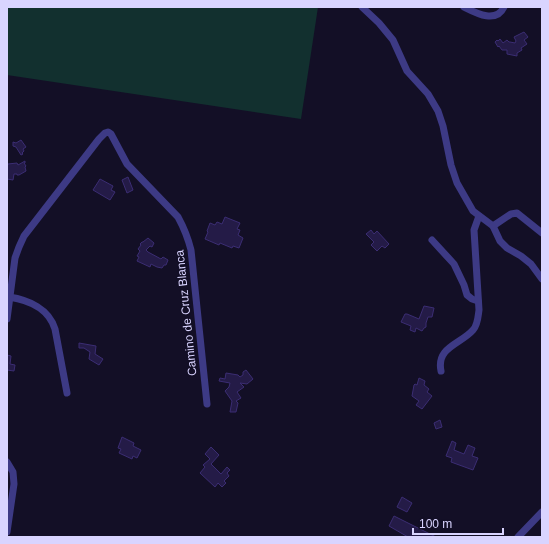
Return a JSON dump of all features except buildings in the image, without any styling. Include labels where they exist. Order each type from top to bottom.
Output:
[{"type":"street","points":[[362,7],[380,22],[393,40],[407,71],[428,94],[438,111],[443,126],[451,165],[457,183],[473,211],[493,226],[500,241],[507,248],[531,264],[542,280]]},
{"type":"street","points":[[464,7],[479,14],[488,16],[496,15],[503,10],[504,7]]},
{"type":"street","name":"Camino de Cruz Blanca","points":[[7,319],[15,258],[24,236],[99,139],[108,132],[111,134],[127,164],[178,217],[188,238],[191,250],[207,404]]},
{"type":"street","points":[[493,226],[511,214],[517,213],[542,233]]},
{"type":"street","points":[[441,371],[439,365],[441,356],[444,352],[473,330],[476,325],[479,310],[474,230],[479,216]]},
{"type":"street","points":[[432,240],[454,264],[467,295],[478,301]]},
{"type":"street","points":[[9,298],[27,301],[49,315],[53,322],[68,393]]},
{"type":"street","points":[[7,462],[13,472],[14,484],[7,532]]},
{"type":"street","points":[[518,537],[542,512]]},
{"type":"green space","points":[[7,7],[318,7],[301,119],[7,75]]}]
